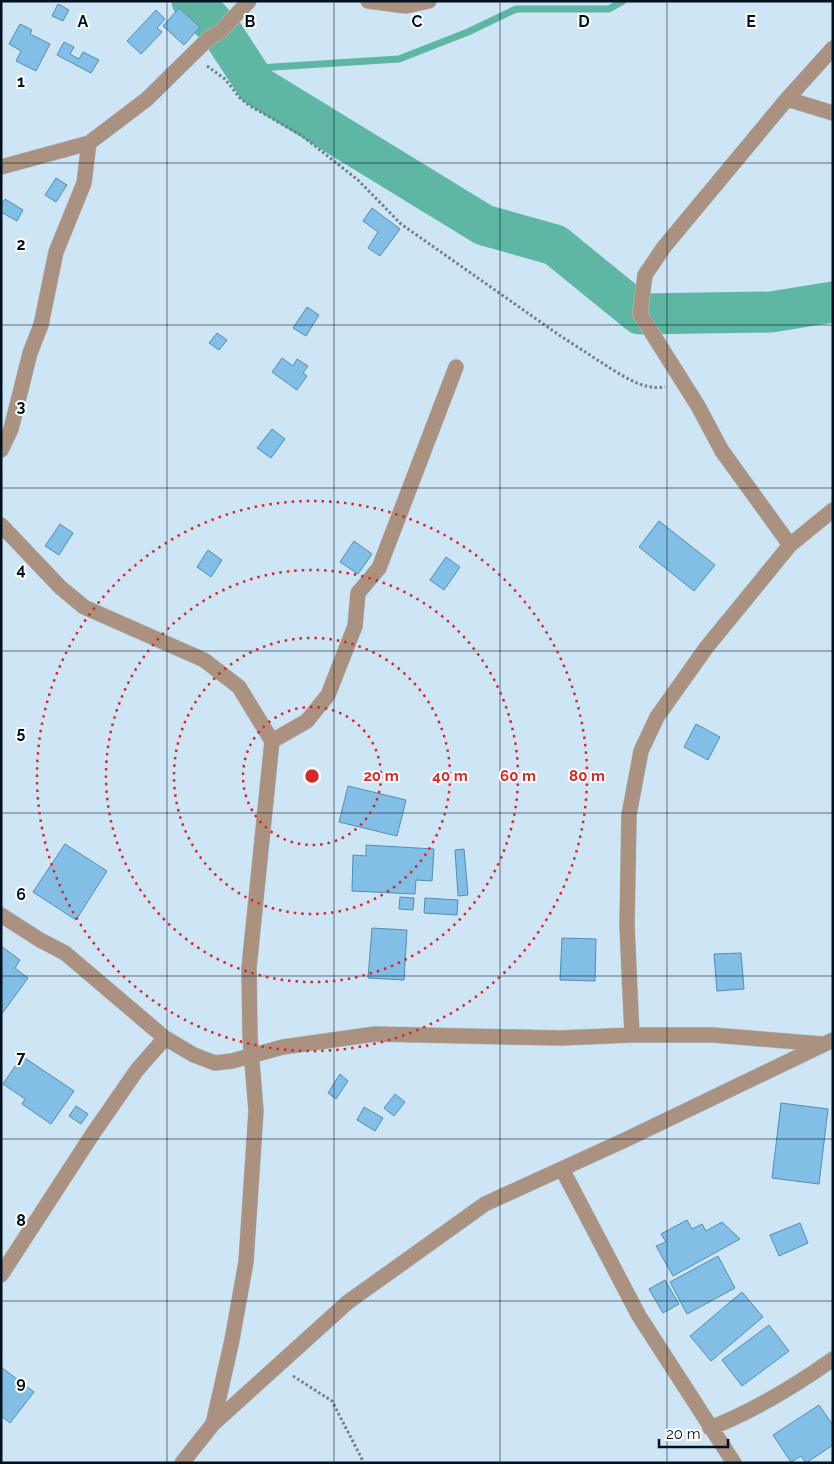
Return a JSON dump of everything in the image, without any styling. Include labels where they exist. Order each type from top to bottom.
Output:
[{"type":"street","points":[[1,167],[89,143],[147,99],[209,38],[221,31],[249,1]]},
{"type":"street","points":[[368,1],[406,6],[429,1]]},
{"type":"street","points":[[790,545],[722,451],[684,384],[640,314],[645,275],[664,247],[787,99],[833,48]]},
{"type":"street","points":[[787,99],[833,113]]},
{"type":"street","points":[[1,450],[11,429],[30,353],[41,325],[56,252],[84,183],[89,143]]},
{"type":"street","points":[[272,741],[307,721],[328,695],[355,626],[358,593],[379,568],[456,367]]},
{"type":"street","points":[[632,1035],[627,926],[629,815],[641,751],[657,717],[706,648],[790,545],[833,510]]},
{"type":"street","points":[[1,525],[60,586],[84,607],[204,660],[239,687],[272,741],[248,968],[251,1056],[256,1111],[246,1262],[232,1340],[212,1424]]},
{"type":"street","points":[[1,916],[65,953],[165,1038],[194,1055],[215,1063],[251,1056],[282,1047],[374,1034],[560,1038],[632,1035],[713,1035],[828,1042]]},
{"type":"street","points":[[1,1275],[92,1135],[137,1070],[165,1038]]},
{"type":"street","points":[[182,1463],[212,1424],[275,1365],[348,1302],[485,1204],[828,1042]]},
{"type":"street","points":[[562,1169],[639,1316],[734,1463]]},
{"type":"street","points":[[710,1428],[738,1417],[814,1373],[833,1359]]},
{"type":"path","points":[[192,56],[225,78],[239,97],[250,106],[300,135],[358,180],[401,224],[559,335],[636,383],[655,389],[684,384]]},
{"type":"path","points":[[275,1365],[318,1390],[332,1401],[364,1463]]},
{"type":"building","points":[[58,4],[69,10],[63,21],[52,16]]},
{"type":"building","points":[[179,8],[200,27],[184,45],[163,26]]},
{"type":"building","points":[[156,10],[165,19],[157,28],[162,32],[141,54],[127,41]]},
{"type":"building","points":[[20,24],[32,30],[30,34],[50,44],[36,71],[16,61],[21,51],[9,44]]},
{"type":"building","points":[[64,42],[74,47],[70,54],[79,59],[83,52],[99,60],[91,73],[57,55]]},
{"type":"building","points":[[56,178],[67,185],[56,202],[45,195]]},
{"type":"building","points":[[5,199],[23,210],[17,221],[1,212],[1,205]]},
{"type":"building","points":[[372,208],[400,229],[380,256],[368,248],[378,232],[363,221]]},
{"type":"building","points":[[307,307],[319,315],[306,336],[293,328]]},
{"type":"building","points":[[217,333],[227,340],[219,350],[209,343]]},
{"type":"building","points":[[282,358],[293,366],[297,359],[308,366],[303,373],[307,376],[297,390],[272,372]]},
{"type":"building","points":[[272,429],[285,439],[271,458],[257,448]]},
{"type":"building","points":[[659,521],[715,565],[694,591],[639,547]]},
{"type":"building","points":[[60,524],[73,533],[59,555],[45,546]]},
{"type":"building","points":[[354,541],[372,554],[358,574],[340,562]]},
{"type":"building","points":[[208,550],[222,560],[211,577],[197,567]]},
{"type":"building","points":[[446,557],[460,567],[444,590],[430,580]]},
{"type":"building","points":[[696,724],[720,737],[708,760],[684,747]]},
{"type":"building","points":[[348,786],[406,800],[397,836],[339,822]]},
{"type":"building","points":[[65,844],[107,871],[76,920],[33,892]]},
{"type":"building","points":[[366,845],[434,849],[432,881],[416,880],[415,894],[352,891],[353,855],[366,856]]},
{"type":"building","points":[[464,849],[468,895],[458,896],[455,850]]},
{"type":"building","points":[[400,897],[414,898],[413,910],[399,909]]},
{"type":"building","points":[[425,898],[458,900],[457,915],[424,913]]},
{"type":"building","points":[[372,928],[407,930],[404,980],[368,978]]},
{"type":"building","points":[[562,938],[596,939],[595,981],[560,980]]},
{"type":"building","points":[[1,946],[20,960],[15,968],[28,978],[1,1015]]},
{"type":"building","points":[[741,953],[744,989],[717,991],[714,954]]},
{"type":"building","points":[[22,1056],[74,1091],[51,1124],[22,1104],[25,1099],[3,1084]]},
{"type":"building","points":[[340,1074],[348,1081],[336,1099],[328,1093]]},
{"type":"building","points":[[395,1094],[405,1102],[394,1116],[384,1108]]},
{"type":"building","points":[[781,1103],[828,1109],[819,1184],[772,1178]]},
{"type":"building","points":[[76,1106],[88,1114],[81,1124],[69,1116]]},
{"type":"building","points":[[364,1107],[383,1118],[375,1131],[357,1120]]},
{"type":"building","points":[[687,1220],[692,1229],[702,1224],[706,1231],[722,1222],[740,1239],[673,1276],[656,1246],[666,1242],[661,1234]]},
{"type":"building","points":[[800,1223],[808,1243],[779,1256],[770,1235]]},
{"type":"building","points":[[718,1256],[735,1288],[687,1314],[670,1282]]},
{"type":"building","points":[[665,1280],[679,1304],[663,1313],[649,1289]]},
{"type":"building","points":[[742,1292],[763,1317],[711,1361],[690,1336]]},
{"type":"building","points":[[769,1325],[789,1351],[742,1386],[722,1360]]},
{"type":"building","points":[[1,1367],[34,1392],[10,1423],[1,1416]]},
{"type":"building","points":[[819,1405],[833,1425],[833,1445],[806,1463],[801,1456],[791,1462],[773,1435]]},
{"type":"waterway","points":[[192,1],[221,31],[257,86],[484,225],[555,245],[640,314],[771,312],[833,302]]},
{"type":"waterway","points":[[244,69],[399,59],[468,32],[516,9],[609,9],[623,1]]}]
